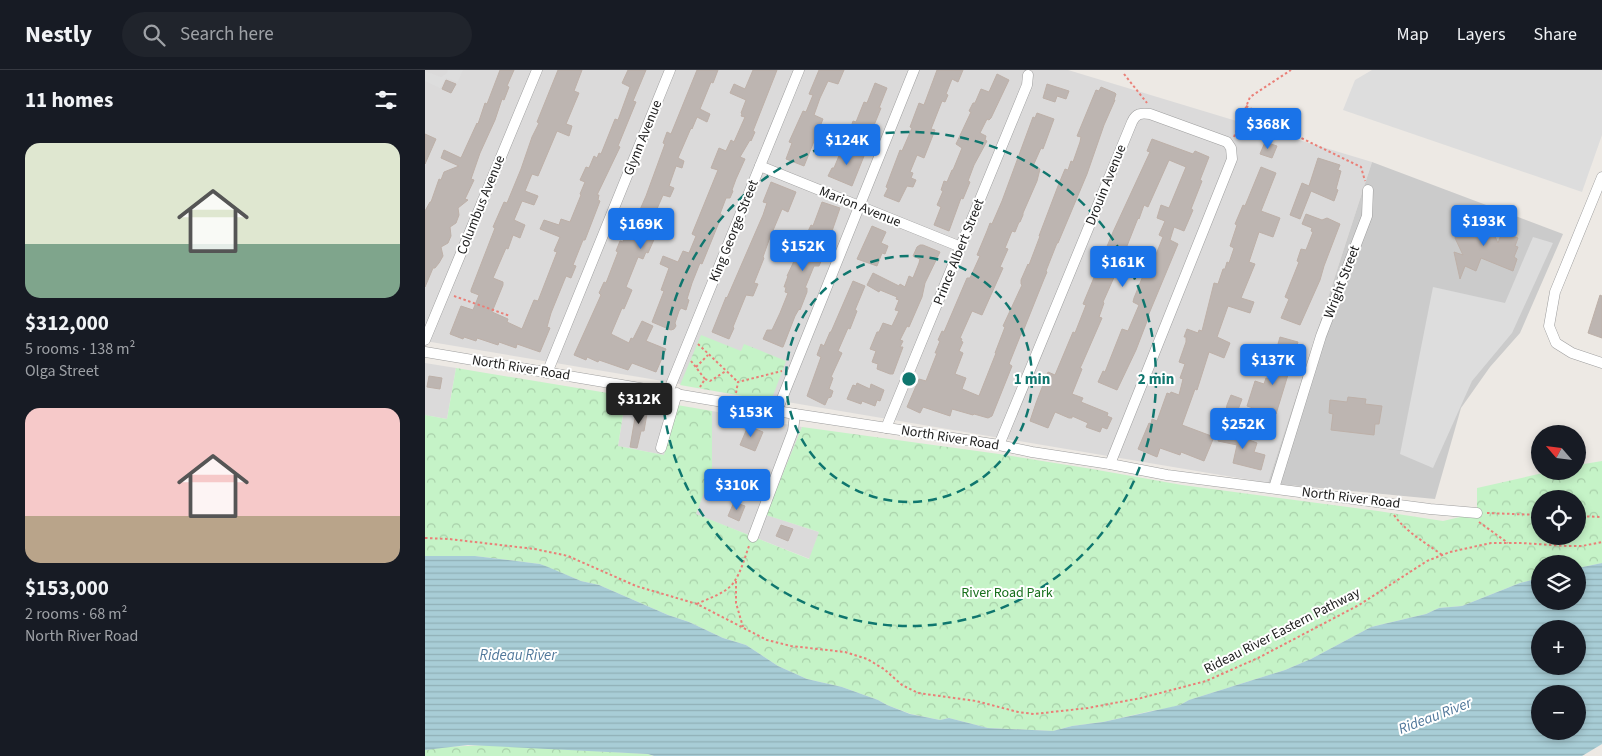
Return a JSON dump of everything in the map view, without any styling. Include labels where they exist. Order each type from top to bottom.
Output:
[{"type":"street","name":"Columbus Avenue","points":[[425,340],[537,70]]},
{"type":"street","name":"Glynn Avenue","points":[[547,373],[671,70]]},
{"type":"street","name":"King George Street","points":[[661,448],[673,393],[691,338],[799,70]]},
{"type":"street","points":[[777,411],[914,70]]},
{"type":"street","name":"Prince Albert Street","points":[[886,428],[1027,85],[1028,75]]},
{"type":"street","name":"Drouin Avenue","points":[[999,445],[1132,122],[1139,114],[1150,114]]},
{"type":"street","points":[[1111,464],[1233,153],[1231,146],[1220,138],[1150,114]]},
{"type":"street","name":"Marion Avenue","points":[[760,166],[961,247]]},
{"type":"street","points":[[1602,176],[1555,292],[1549,326],[1556,343],[1572,353],[1602,363]]},
{"type":"street","name":"Wright Street","points":[[1273,488],[1321,336],[1367,216],[1368,190]]},
{"type":"street","name":"North River Road","points":[[425,352],[795,414],[999,445],[1167,475],[1472,512]]},
{"type":"street","points":[[753,537],[793,430],[795,414]]},
{"type":"path","points":[[1231,146],[1246,106],[1252,96],[1291,70]]},
{"type":"path","points":[[1123,74],[1150,107],[1150,114]]},
{"type":"path","points":[[1246,106],[1291,129],[1295,135],[1361,167],[1368,190]]},
{"type":"path","points":[[444,293],[510,316]]},
{"type":"path","points":[[691,338],[738,382]]},
{"type":"path","points":[[696,367],[708,354]]},
{"type":"path","points":[[691,361],[705,379],[710,381],[727,371]]},
{"type":"path","points":[[738,382],[784,370]]},
{"type":"path","points":[[700,388],[705,379]]},
{"type":"path","points":[[736,393],[738,382]]},
{"type":"path","points":[[1384,502],[1405,528],[1442,555]]},
{"type":"path","points":[[1472,512],[1531,515]]},
{"type":"path","points":[[1472,512],[1483,525],[1507,542]]},
{"type":"path","points":[[1586,516],[1602,517]]},
{"type":"path","points":[[697,604],[731,586],[736,580],[753,537]]},
{"type":"path","name":"Rideau River Eastern Pathway","points":[[425,538],[535,549],[568,556],[635,586],[697,604],[767,640],[791,646],[845,652],[867,659],[902,685],[918,693],[976,701],[1025,714],[1068,711],[1141,698],[1188,687],[1219,676],[1258,658],[1359,605],[1427,561],[1442,555],[1471,547],[1507,542],[1582,546],[1602,542]]},
{"type":"path","points":[[736,580],[735,603],[743,628]]},
{"type":"shaded area","points":[[425,70],[1068,70],[1372,162],[1268,483],[425,341]]},
{"type":"shaded area","points":[[448,70],[463,70],[458,82],[446,78],[440,88],[425,81],[425,71],[441,77]]},
{"type":"shaded area","points":[[1372,70],[1602,70],[1602,135],[1582,192],[1343,110],[1355,80]]},
{"type":"shaded area","points":[[1372,162],[1563,234],[1520,333],[1490,367],[1461,408],[1435,499],[1268,483]]},
{"type":"shaded area","points":[[1533,237],[1553,243],[1512,333],[1472,381],[1433,468],[1400,454],[1433,287],[1505,303]]},
{"type":"shaded area","points":[[425,363],[456,368],[447,419],[425,415]]},
{"type":"shaded area","points":[[626,396],[677,405],[664,455],[618,446]]},
{"type":"shaded area","points":[[712,411],[802,427],[767,515],[819,532],[810,559],[695,514],[712,472]]},
{"type":"green space","points":[[701,335],[741,351],[744,344],[786,361],[771,401],[680,385]]},
{"type":"green space","name":"River Road Park","points":[[456,368],[626,396],[618,446],[664,455],[677,405],[712,411],[712,472],[696,514],[809,559],[819,532],[766,515],[802,427],[999,454],[1182,485],[1443,521],[1477,513],[1477,488],[1531,476],[1531,480],[1586,480],[1586,464],[1602,461],[1602,563],[1586,566],[1586,555],[1531,555],[1531,580],[1462,606],[1439,608],[1426,614],[1371,627],[1311,659],[1285,670],[1169,708],[1053,731],[988,728],[949,718],[940,720],[911,714],[842,687],[807,679],[778,666],[746,645],[723,638],[599,585],[581,581],[540,564],[475,556],[425,556],[425,415],[447,419]]},
{"type":"green space","points":[[489,745],[648,754],[653,756],[425,756],[425,750]]},
{"type":"water","name":"Rideau River","points":[[425,556],[475,556],[540,564],[581,581],[599,585],[723,638],[746,645],[778,666],[807,679],[842,687],[910,714],[940,720],[949,718],[988,728],[1053,731],[1180,705],[1189,700],[1285,670],[1311,659],[1371,627],[1426,614],[1439,608],[1462,606],[1531,580],[1531,610],[1586,610],[1586,566],[1602,563],[1602,744],[1582,756],[654,756],[648,754],[468,745],[425,750]]},
{"type":"building","points":[[500,70],[514,70],[507,86],[509,87],[504,100],[502,99],[480,153],[471,179],[474,180],[465,199],[468,200],[458,208],[459,215],[456,223],[450,227],[451,236],[448,243],[441,247],[443,256],[435,268],[433,268],[425,287],[425,211],[444,172],[459,166],[441,158],[444,150],[461,158],[478,124],[485,103],[487,104]]},
{"type":"building","points":[[558,70],[582,70],[574,91],[579,93],[566,124],[572,126],[569,136],[557,131],[538,176],[532,174],[525,191],[538,196],[534,205],[522,201],[514,220],[525,225],[520,238],[513,235],[493,278],[503,282],[503,285],[492,312],[508,319],[507,322],[522,329],[534,300],[538,301],[557,252],[554,251],[560,237],[540,229],[544,220],[559,225],[561,219],[570,222],[585,182],[580,180],[586,167],[589,168],[594,156],[597,158],[599,153],[601,154],[615,119],[618,120],[630,87],[622,83],[628,70],[646,70],[633,101],[636,102],[618,146],[620,147],[597,195],[599,195],[598,200],[600,201],[573,265],[576,266],[571,278],[566,276],[551,313],[547,327],[550,328],[540,352],[517,344],[516,348],[499,342],[498,345],[477,338],[476,341],[464,337],[463,339],[450,334],[461,306],[473,310],[479,295],[471,292],[471,290],[495,228],[493,227],[504,202],[507,203]]},
{"type":"building","points":[[697,70],[718,70],[700,109],[710,114],[707,122],[697,117],[691,128],[678,158],[684,161],[682,168],[676,166],[669,186],[674,188],[670,197],[663,195],[653,218],[655,218],[650,233],[656,235],[648,253],[646,252],[643,259],[638,257],[626,287],[632,290],[611,334],[629,343],[642,321],[653,326],[646,341],[666,349],[656,372],[632,363],[628,370],[587,357],[586,360],[574,355],[601,295],[599,293],[604,282],[606,283],[618,252],[616,251],[620,241],[623,242],[628,225],[632,225],[637,211],[639,212],[646,196],[665,144],[663,143],[667,132],[671,134]]},
{"type":"building","points":[[753,70],[777,70],[753,131],[755,132],[740,157],[745,159],[733,191],[730,198],[726,198],[720,214],[722,215],[692,283],[686,310],[681,308],[675,323],[676,326],[671,330],[652,322],[664,291],[661,290],[669,268],[660,264],[663,256],[678,262],[683,251],[689,253],[696,236],[692,234],[718,170],[711,168],[719,148],[726,151],[731,140],[734,142],[745,117],[741,116],[741,113],[746,100],[730,93],[734,84],[745,89]]},
{"type":"building","points":[[819,70],[844,70],[838,84],[828,81],[820,98],[814,115],[823,119],[804,166],[786,159],[792,143],[789,142],[803,111],[806,112],[813,95],[809,94]]},
{"type":"building","points":[[937,70],[963,70],[958,82],[952,79],[945,102],[942,101],[931,129],[935,130],[924,158],[917,155],[910,172],[913,173],[911,178],[916,180],[913,187],[907,186],[899,202],[884,196],[888,188],[886,187],[900,150],[902,151],[912,128],[910,127],[919,103],[924,105]]},
{"type":"building","points":[[997,74],[1009,80],[991,118],[987,119],[980,133],[986,136],[985,140],[987,141],[974,165],[968,181],[970,182],[963,199],[961,198],[949,231],[934,225],[941,207],[937,205],[943,191],[941,190],[944,181],[947,182],[953,170],[962,148],[956,144],[971,112],[969,111],[981,89],[989,92]]},
{"type":"building","points":[[446,80],[456,84],[451,93],[442,89]]},
{"type":"building","points":[[875,83],[887,88],[868,140],[845,144],[853,121],[856,122],[864,102],[867,103]]},
{"type":"building","points":[[1047,84],[1069,91],[1066,99],[1057,96],[1055,102],[1043,98]]},
{"type":"building","points":[[1101,87],[1115,93],[1115,100],[1087,174],[1057,243],[1009,364],[1012,366],[992,416],[988,418],[952,409],[950,416],[923,407],[920,413],[907,407],[919,379],[926,381],[937,353],[935,353],[940,341],[938,340],[942,331],[944,332],[967,278],[970,278],[980,256],[977,255],[990,223],[992,224],[1002,201],[1033,117],[1035,118],[1037,113],[1054,119],[1043,149],[1041,148],[1033,166],[1040,169],[1037,181],[1020,222],[1015,232],[1012,231],[1005,248],[1008,249],[1000,267],[1003,268],[982,315],[972,311],[960,338],[963,342],[959,351],[963,353],[955,374],[966,378],[962,389],[979,396],[1005,327],[1003,326],[1022,285],[1021,280],[1029,265],[1058,186],[1065,169],[1068,170],[1071,161],[1073,162],[1081,137],[1077,136],[1096,90],[1099,91]]},
{"type":"building","points":[[425,134],[436,139],[425,164]]},
{"type":"building","points":[[1152,139],[1193,154],[1195,151],[1209,157],[1191,209],[1193,210],[1184,231],[1174,227],[1170,240],[1178,244],[1136,350],[1117,390],[1098,382],[1103,371],[1105,372],[1122,329],[1128,331],[1139,305],[1133,302],[1134,298],[1149,261],[1153,262],[1163,237],[1159,235],[1165,221],[1157,218],[1161,205],[1169,208],[1186,167],[1169,160],[1148,207],[1144,205],[1120,267],[1103,302],[1099,317],[1102,318],[1080,368],[1082,369],[1072,394],[1083,398],[1081,402],[1108,413],[1107,416],[1112,418],[1107,429],[1102,427],[1100,432],[1086,427],[1088,423],[1072,416],[1072,418],[1069,418],[1055,412],[1048,428],[1030,421],[1048,372],[1055,375],[1073,332],[1075,333],[1086,305],[1083,304],[1113,232],[1150,152],[1147,151]]},
{"type":"building","points":[[1265,142],[1277,146],[1272,158],[1260,154]]},
{"type":"building","points":[[843,146],[864,156],[852,186],[828,176],[832,168],[834,168]]},
{"type":"building","points":[[1318,158],[1340,165],[1338,170],[1341,171],[1336,189],[1338,190],[1334,201],[1311,191],[1300,219],[1290,215],[1302,183],[1309,186]]},
{"type":"building","points":[[1261,167],[1276,173],[1261,211],[1280,218],[1273,237],[1259,232],[1249,262],[1255,264],[1241,298],[1254,302],[1250,313],[1228,306],[1217,337],[1230,343],[1224,358],[1209,352],[1197,390],[1195,389],[1182,425],[1214,437],[1204,461],[1181,452],[1180,455],[1160,448],[1157,457],[1138,449],[1149,423],[1151,424],[1152,419],[1157,421],[1167,393],[1170,394],[1171,392],[1179,395],[1183,379],[1180,378],[1185,364],[1179,362],[1186,342],[1186,337],[1184,337],[1187,329],[1198,333],[1199,330],[1202,331],[1214,283],[1218,284],[1223,269],[1225,269],[1227,262],[1229,263],[1234,248],[1230,246],[1237,225],[1235,224],[1243,205],[1245,206]]},
{"type":"building","points":[[771,182],[796,192],[788,212],[782,209],[754,283],[758,284],[753,296],[746,295],[729,339],[712,332],[763,215],[767,203],[763,202]]},
{"type":"building","points":[[822,202],[840,208],[832,235],[821,257],[823,257],[819,266],[814,266],[805,288],[807,288],[807,292],[800,310],[795,316],[782,347],[763,339],[767,330],[772,330],[780,313],[788,293],[785,292],[786,287],[784,287],[787,276],[811,225],[813,226]]},
{"type":"building","points":[[1306,214],[1322,220],[1327,218],[1340,224],[1320,280],[1300,325],[1281,318],[1289,299],[1285,297],[1299,262],[1297,261],[1301,249],[1306,250],[1313,232],[1311,231],[1312,228],[1302,224]]},
{"type":"building","points":[[1467,218],[1491,228],[1498,243],[1502,232],[1518,238],[1515,246],[1518,247],[1514,257],[1517,259],[1513,271],[1481,258],[1476,271],[1465,266],[1460,279],[1454,252],[1463,255],[1455,238]]},
{"type":"building","points":[[872,226],[886,232],[881,243],[888,246],[885,254],[882,253],[877,266],[857,259]]},
{"type":"building","points":[[920,245],[940,252],[925,283],[922,297],[909,327],[907,326],[900,340],[903,341],[900,347],[903,347],[893,374],[890,374],[877,369],[878,364],[872,362],[876,351],[870,349],[883,323],[892,326],[899,311],[895,310],[899,300],[896,299],[897,297],[880,290],[879,292],[867,285],[873,273],[905,287],[909,276],[913,278],[919,263],[920,259],[913,256]]},
{"type":"building","points":[[853,281],[865,286],[855,310],[857,311],[850,329],[848,328],[838,351],[842,353],[831,377],[833,378],[829,389],[833,391],[825,405],[807,396],[821,357],[817,355],[821,344],[824,346]]},
{"type":"building","points":[[1600,295],[1602,296],[1602,338],[1588,333]]},
{"type":"building","points":[[1280,337],[1298,342],[1269,431],[1254,428],[1259,410],[1247,406],[1255,381],[1264,384],[1266,378],[1273,380],[1279,359],[1274,358]]},
{"type":"building","points":[[429,376],[442,378],[440,389],[427,387]]},
{"type":"building","points":[[857,383],[870,389],[871,384],[884,390],[880,401],[877,400],[875,406],[862,401],[861,404],[847,399],[853,385],[856,386]]},
{"type":"building","points":[[1231,395],[1242,399],[1233,423],[1224,421]]},
{"type":"building","points":[[1348,397],[1366,399],[1365,404],[1382,406],[1379,424],[1375,424],[1374,435],[1331,430],[1333,414],[1329,413],[1330,400],[1347,402]]},
{"type":"building","points":[[637,406],[648,408],[644,431],[641,431],[637,448],[630,447]]},
{"type":"building","points":[[748,426],[763,432],[755,451],[740,445]]},
{"type":"building","points":[[1221,429],[1257,443],[1254,452],[1265,455],[1261,470],[1233,463],[1237,445],[1218,441]]},
{"type":"building","points":[[734,502],[745,506],[739,521],[728,516]]},
{"type":"building","points":[[781,525],[793,529],[788,541],[776,536]]}]
